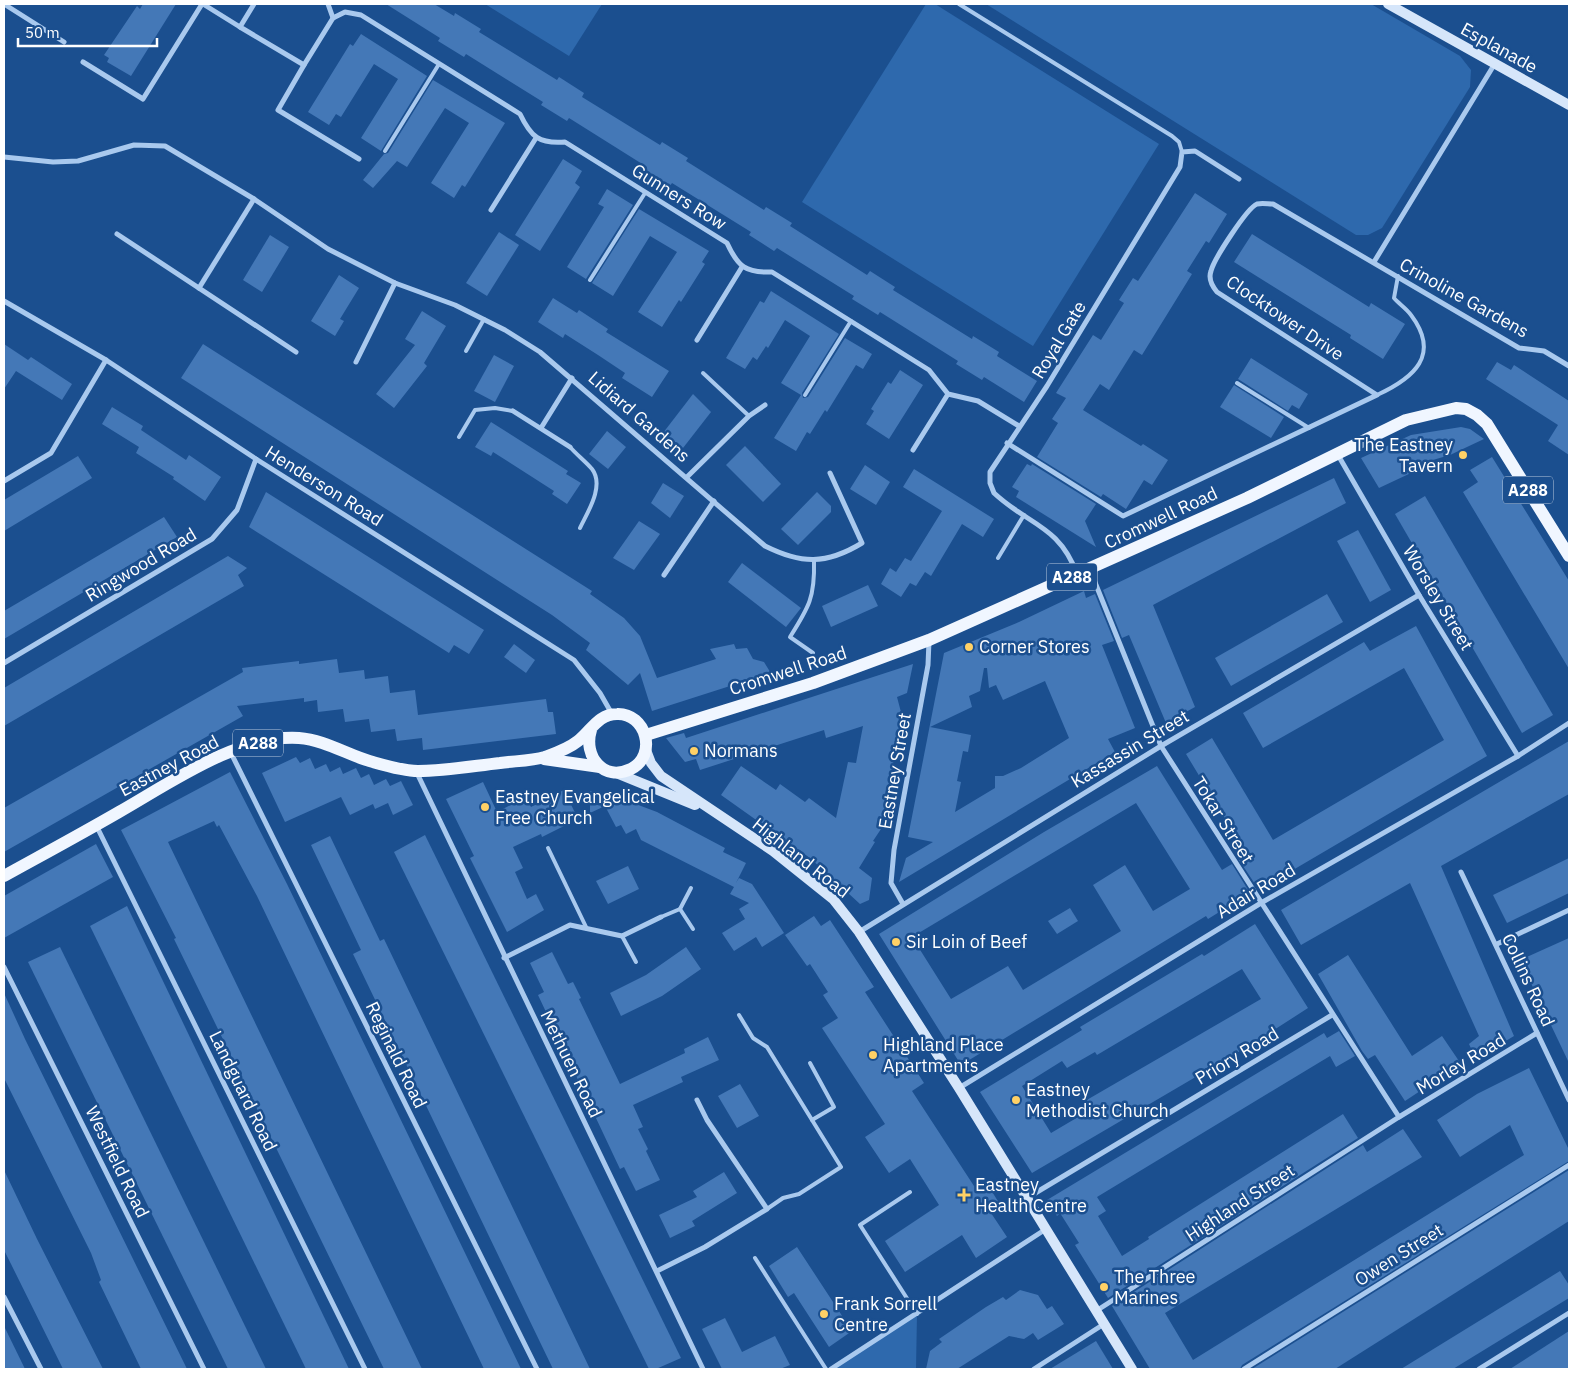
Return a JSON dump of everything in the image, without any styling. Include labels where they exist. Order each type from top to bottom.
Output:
[{"type":"main road","name":"Esplanade","points":[[1388,4],[1494,65],[1569,105]]},
{"type":"main road","name":"Cromwell Road","points":[[646,734],[813,683],[929,640],[1077,574],[1090,570],[1247,498],[1406,420],[1446,410],[1466,410],[1478,415],[1487,424],[1569,556]]},
{"type":"main road","name":"A288","points":[[590,730],[599,720],[612,714]]},
{"type":"main road","points":[[612,714],[628,716],[637,721],[646,734],[646,750],[641,760],[634,767],[614,772]]},
{"type":"main road","points":[[590,730],[588,750],[592,759],[600,767]]},
{"type":"main road","name":"Eastney Road","points":[[4,876],[208,762],[264,741],[300,738],[320,742],[372,762],[416,771],[539,758],[566,749],[590,730]]},
{"type":"main road","name":"Highland Road","points":[[646,750],[651,763],[661,776],[773,852],[833,899],[859,932],[959,1088],[1132,1369]]},
{"type":"main road","name":"Eastney Road","points":[[539,758],[600,767]]},
{"type":"main road","name":"A288","points":[[600,767],[614,772]]},
{"type":"main road","name":"Highland Road","points":[[614,772],[712,812]]},
{"type":"street","points":[[4,4],[64,42]]},
{"type":"street","points":[[83,62],[143,99],[202,4],[304,65]]},
{"type":"street","points":[[240,27],[254,4]]},
{"type":"street","points":[[328,4],[332,18]]},
{"type":"street","points":[[359,159],[278,110],[332,18],[345,12],[361,15],[520,114],[526,128],[536,138],[491,210]]},
{"type":"street","points":[[1374,262],[1494,65]]},
{"type":"street","name":"Gunners Row","points":[[536,138],[550,143],[565,142],[727,243],[733,257],[742,267]]},
{"type":"street","name":"Lidiard Gardens","points":[[4,157],[53,162],[78,161],[134,145],[165,146],[254,199],[328,249],[395,283],[455,305],[484,319],[540,352],[765,546],[786,556],[814,561],[831,558],[862,543],[830,474]]},
{"type":"street","points":[[1182,152],[1195,152],[1239,179]]},
{"type":"street","name":"Royal Gate","points":[[1077,574],[1063,546],[1053,535],[994,493],[990,483],[990,472],[1047,386],[1180,167],[1182,152]]},
{"type":"street","points":[[199,288],[254,199]]},
{"type":"street","name":"Clocktower Drive","points":[[1374,262],[1273,204],[1258,204],[1248,211],[1210,272],[1210,283],[1217,292],[1377,395]]},
{"type":"street","points":[[117,234],[296,352]]},
{"type":"street","name":"Crinoline Gardens","points":[[1374,262],[1519,348],[1544,351],[1569,366]]},
{"type":"street","points":[[697,340],[742,267],[757,272],[772,272],[929,370],[948,394],[978,401],[1019,426]]},
{"type":"street","points":[[356,362],[395,283]]},
{"type":"street","name":"Henderson Road","points":[[4,301],[106,360],[256,459],[574,660],[600,693],[612,714]]},
{"type":"street","points":[[4,481],[51,453],[106,360]]},
{"type":"street","name":"Lidiard Gardens","points":[[541,428],[572,378]]},
{"type":"street","points":[[913,450],[948,394]]},
{"type":"street","points":[[1008,443],[1123,516],[1377,395]]},
{"type":"street","name":"Lidiard Gardens","points":[[687,477],[749,416],[765,405]]},
{"type":"street","points":[[513,411],[570,447]]},
{"type":"street","name":"Worsley Street","points":[[1336,453],[1419,595],[1518,756]]},
{"type":"street","name":"Ringwood Road","points":[[4,663],[212,539],[237,510],[256,459]]},
{"type":"street","points":[[664,576],[714,501]]},
{"type":"street","name":"Tokar Street","points":[[1090,570],[1161,746],[1399,1117]]},
{"type":"street","name":"Kassassin Street","points":[[859,932],[1161,746],[1419,595]]},
{"type":"street","name":"Eastney Street","points":[[903,904],[891,883],[894,850],[928,665],[929,640]]},
{"type":"street","name":"Adair Road","points":[[959,1088],[1260,903],[1518,756],[1569,723]]},
{"type":"street","name":"Reginald Road","points":[[231,752],[537,1369]]},
{"type":"street","name":"Methuen Road","points":[[416,771],[504,958],[657,1270],[703,1369]]},
{"type":"street","name":"Landguard Road","points":[[96,825],[365,1369]]},
{"type":"street","name":"Collins Road","points":[[1461,872],[1497,944],[1569,1100]]},
{"type":"street","points":[[1497,944],[1569,910]]},
{"type":"street","points":[[504,958],[570,925],[622,936],[661,917]]},
{"type":"street","name":"Westfield Road","points":[[4,966],[204,1369]]},
{"type":"street","name":"Priory Road","points":[[1027,1198],[1332,1015]]},
{"type":"street","name":"Morley Road","points":[[1399,1117],[1537,1033]]},
{"type":"street","points":[[657,1270],[706,1247],[767,1209],[706,1120],[698,1100]]},
{"type":"street","name":"Highland Street","points":[[1096,1311],[1399,1117]]},
{"type":"street","name":"Owen Street","points":[[1244,1369],[1569,1165]]},
{"type":"street","points":[[831,1369],[1046,1229]]},
{"type":"street","points":[[4,1297],[40,1369]]},
{"type":"street","points":[[1479,1369],[1569,1313]]},
{"type":"street","points":[[1034,1369],[1104,1324]]},
{"type":"lane","points":[[959,4],[1172,136],[1179,142],[1182,152]]},
{"type":"lane","points":[[385,151],[439,64]]},
{"type":"lane","points":[[590,280],[645,192]]},
{"type":"lane","points":[[1377,395],[1397,386],[1408,377],[1419,364],[1425,350],[1420,328],[1410,313],[1394,298],[1398,276]]},
{"type":"lane","points":[[466,351],[484,319]]},
{"type":"lane","points":[[804,395],[851,321]]},
{"type":"lane","points":[[703,373],[749,416]]},
{"type":"lane","points":[[1237,383],[1309,428]]},
{"type":"lane","points":[[459,437],[475,410],[495,408],[513,411]]},
{"type":"lane","points":[[570,447],[593,470],[597,478],[592,502],[580,528]]},
{"type":"lane","points":[[998,558],[1024,515]]},
{"type":"lane","points":[[813,653],[790,637],[812,597],[815,587],[814,561]]},
{"type":"lane","points":[[548,848],[587,929]]},
{"type":"lane","points":[[661,917],[680,909],[691,888]]},
{"type":"lane","points":[[680,909],[693,930]]},
{"type":"lane","points":[[622,936],[636,962]]},
{"type":"lane","points":[[739,1015],[753,1038],[767,1047],[841,1167],[799,1194],[783,1198],[767,1209]]},
{"type":"lane","points":[[810,1063],[834,1107],[812,1120]]},
{"type":"lane","points":[[910,1192],[860,1224],[917,1314]]},
{"type":"lane","points":[[755,1258],[826,1369]]},
{"type":"shaded area","points":[[485,4],[602,4],[569,56]]},
{"type":"shaded area","points":[[926,4],[935,4],[1159,144],[1033,346],[802,202]]},
{"type":"shaded area","points":[[986,4],[1371,4],[1460,56],[1471,70],[1470,87],[1382,228],[1368,235],[1356,235]]},
{"type":"shaded area","points":[[917,1314],[916,1369],[831,1369]]},
{"type":"building","points":[[143,4],[176,4],[131,76],[107,62],[109,58],[104,55],[137,6],[140,9]]},
{"type":"building","points":[[386,4],[434,4],[454,16],[455,13],[481,29],[479,32],[557,80],[559,77],[584,93],[582,97],[660,145],[662,142],[688,158],[686,161],[764,210],[766,207],[792,223],[790,226],[867,275],[870,271],[895,287],[893,290],[972,339],[973,336],[999,352],[997,356],[1037,381],[1024,402],[984,377],[982,380],[956,364],[958,361],[880,312],[878,315],[852,299],[854,296],[777,248],[774,251],[749,235],[751,232],[672,183],[670,186],[645,170],[647,167],[569,118],[567,121],[541,105],[543,102],[466,54],[464,57],[438,41],[440,38]]},
{"type":"building","points":[[361,34],[427,76],[381,151],[361,138],[398,79],[374,64],[341,117],[336,114],[329,125],[308,112],[350,44],[353,46]]},
{"type":"building","points":[[433,80],[505,123],[465,187],[462,185],[454,198],[431,183],[469,123],[445,108],[407,167],[397,161],[373,188],[363,180],[384,154],[388,153]]},
{"type":"building","points":[[563,159],[582,171],[575,183],[580,187],[540,251],[515,235]]},
{"type":"building","points":[[607,189],[633,205],[586,279],[567,267],[604,207],[598,204]]},
{"type":"building","points":[[1195,193],[1227,214],[1209,243],[1206,241],[1187,271],[1192,274],[1142,355],[1134,350],[1109,390],[1100,384],[1083,410],[1141,446],[1143,444],[1168,460],[1152,485],[1144,480],[1126,509],[1103,494],[1101,497],[1037,457],[1058,423],[1052,419],[1066,398],[1056,393],[1093,335],[1101,340],[1124,303],[1119,300],[1133,278],[1138,281]]},
{"type":"building","points":[[639,209],[709,251],[702,262],[705,264],[681,302],[679,300],[662,327],[638,312],[677,252],[650,236],[613,296],[592,283]]},
{"type":"building","points":[[499,232],[519,245],[487,296],[466,283]]},
{"type":"building","points":[[1252,234],[1369,307],[1371,303],[1405,324],[1383,359],[1350,338],[1351,335],[1234,262]]},
{"type":"building","points":[[270,235],[289,247],[262,292],[243,280]]},
{"type":"building","points":[[339,275],[359,288],[340,319],[344,321],[335,336],[311,321]]},
{"type":"building","points":[[771,291],[839,334],[802,393],[803,398],[808,397],[845,338],[872,354],[863,369],[856,365],[827,412],[825,410],[810,434],[807,432],[796,451],[774,438],[801,395],[781,383],[810,336],[785,320],[768,348],[766,346],[757,360],[753,357],[745,369],[726,358],[760,301],[764,303]]},
{"type":"building","points":[[553,298],[577,313],[579,310],[608,329],[606,332],[669,371],[652,397],[622,378],[625,373],[598,355],[565,334],[563,338],[538,322]]},
{"type":"building","points":[[422,311],[446,326],[424,363],[427,366],[394,408],[376,394],[415,345],[405,339]]},
{"type":"building","points":[[4,344],[28,360],[31,357],[72,384],[62,400],[16,371],[4,389]]},
{"type":"building","points":[[203,344],[592,591],[590,594],[624,618],[640,636],[657,678],[716,659],[710,649],[734,644],[736,649],[747,648],[753,659],[764,662],[772,675],[760,681],[753,680],[730,686],[652,711],[640,673],[628,685],[586,650],[590,643],[552,615],[181,378]]},
{"type":"building","points":[[494,355],[514,366],[495,402],[474,391]]},
{"type":"building","points":[[1251,358],[1308,394],[1299,409],[1292,405],[1288,411],[1238,379]]},
{"type":"building","points":[[1497,362],[1511,370],[1514,365],[1569,401],[1569,455],[1548,441],[1558,425],[1486,379]]},
{"type":"building","points":[[900,370],[923,385],[889,439],[866,424],[874,411],[871,409],[888,382],[891,384]]},
{"type":"building","points":[[1234,385],[1284,417],[1271,438],[1220,407]]},
{"type":"building","points":[[693,394],[711,412],[683,448],[663,433]]},
{"type":"building","points":[[112,407],[143,426],[141,430],[186,460],[189,455],[221,477],[205,501],[173,479],[174,477],[136,453],[139,447],[102,424]]},
{"type":"building","points":[[491,422],[568,471],[566,474],[581,483],[567,504],[552,494],[554,491],[493,452],[491,456],[475,447]]},
{"type":"building","points":[[1461,427],[1470,429],[1484,439],[1450,455],[1426,462],[1428,465],[1379,488],[1361,458],[1411,435]]},
{"type":"building","points":[[607,431],[626,447],[608,469],[589,454]]},
{"type":"building","points":[[745,446],[781,484],[763,502],[726,465]]},
{"type":"building","points":[[78,456],[92,478],[4,531],[4,500]]},
{"type":"building","points":[[1492,457],[1569,581],[1569,669],[1463,492],[1478,482],[1470,470]]},
{"type":"building","points":[[1027,464],[1031,466],[1032,464],[1096,504],[1085,521],[1096,547],[1016,497],[1019,491],[1012,487]]},
{"type":"building","points":[[865,465],[890,482],[876,505],[850,489]]},
{"type":"building","points":[[914,469],[994,519],[983,537],[962,524],[931,576],[925,572],[916,586],[910,583],[901,597],[881,584],[890,568],[896,572],[905,558],[911,561],[942,511],[903,487]]},
{"type":"building","points":[[1334,478],[1346,503],[1153,605],[1195,707],[1166,723],[1129,635],[1122,638],[1103,590]]},
{"type":"building","points":[[663,483],[684,496],[670,518],[651,503]]},
{"type":"building","points":[[266,492],[484,630],[469,654],[454,645],[449,653],[249,527]]},
{"type":"building","points":[[817,492],[831,506],[831,512],[798,545],[781,529]]},
{"type":"building","points":[[1425,496],[1553,715],[1522,733],[1395,514]]},
{"type":"building","points":[[164,517],[177,537],[4,639],[4,611]]},
{"type":"building","points":[[639,521],[660,534],[634,570],[613,558]]},
{"type":"building","points":[[1358,530],[1391,590],[1370,602],[1337,541]]},
{"type":"building","points":[[228,556],[247,568],[238,575],[244,586],[4,726],[4,688]]},
{"type":"building","points":[[742,563],[801,608],[786,627],[728,582]]},
{"type":"building","points":[[868,585],[878,606],[831,627],[822,606]]},
{"type":"building","points":[[1084,591],[1086,598],[1095,594],[1114,641],[1102,645],[1135,728],[1108,739],[1115,752],[899,882],[906,858],[933,842],[908,837],[944,653],[1019,622]],"holes":[[[984,668],[987,668],[989,688],[996,685],[1003,700],[1045,681],[1069,738],[1021,768],[1003,776],[995,776],[995,788],[955,812],[961,782],[957,781],[963,751],[968,752],[971,735],[930,727],[972,707],[969,696],[980,691]]]},
{"type":"building","points":[[1327,594],[1343,622],[1231,686],[1215,658]]},
{"type":"building","points":[[1416,626],[1487,756],[1259,890],[1239,860],[1247,855],[1186,754],[1212,738],[1273,840],[1444,740],[1404,668],[1263,748],[1243,713],[1364,642],[1370,651]]},
{"type":"building","points":[[514,644],[535,660],[526,673],[504,657]]},
{"type":"building","points":[[337,659],[339,673],[364,670],[365,679],[388,676],[390,693],[415,690],[418,715],[546,699],[548,712],[553,712],[556,734],[423,750],[422,738],[397,741],[395,729],[371,732],[369,719],[345,722],[343,709],[318,712],[317,700],[304,702],[304,698],[237,706],[243,716],[4,852],[4,808],[243,672],[242,668],[299,661],[299,664]]},
{"type":"building","points":[[913,664],[907,693],[897,697],[902,716],[881,829],[859,868],[872,878],[869,900],[860,904],[810,858],[721,795],[741,766],[776,790],[780,784],[805,802],[809,798],[836,818],[848,762],[856,763],[863,726],[826,738],[824,730],[700,770],[696,759],[685,762],[666,738],[684,733],[686,738]]},
{"type":"building","points":[[1569,741],[1569,794],[1441,866],[1514,1036],[1476,1059],[1469,1044],[1479,1036],[1410,883],[1301,945],[1281,910]]},
{"type":"building","points":[[296,757],[300,763],[310,758],[315,769],[326,764],[330,772],[340,767],[343,774],[356,768],[361,778],[369,774],[374,785],[386,779],[390,786],[401,781],[413,805],[393,815],[388,803],[375,809],[373,804],[350,815],[341,797],[285,822],[262,773]]},
{"type":"building","points":[[1157,766],[1222,870],[1232,864],[1250,893],[1208,919],[1206,916],[961,1065],[879,934],[1044,832]],"holes":[[[1136,803],[1190,889],[1153,911],[1125,865],[1093,885],[1121,931],[1023,990],[1008,966],[951,999],[912,937]]]},
{"type":"building","points":[[230,772],[287,884],[521,1369],[484,1369],[257,896],[219,825],[217,827],[214,821],[168,842],[422,1369],[384,1369],[174,939],[176,938],[121,830]]},
{"type":"building","points":[[483,782],[497,812],[526,797],[531,807],[564,790],[578,819],[542,837],[541,834],[513,847],[523,868],[515,872],[527,899],[536,894],[544,910],[507,932],[470,858],[474,856],[446,799]]},
{"type":"building","points":[[590,791],[625,800],[657,812],[725,848],[723,852],[746,863],[736,883],[739,878],[752,884],[784,933],[762,947],[756,937],[734,951],[722,933],[745,919],[739,909],[749,903],[730,894],[734,887],[641,840],[636,829],[626,834],[621,825],[616,827],[605,806],[590,813]]},
{"type":"building","points":[[425,835],[681,1358],[656,1369],[649,1369],[394,852]]},
{"type":"building","points":[[330,836],[380,941],[384,939],[590,1369],[553,1369],[353,954],[361,950],[311,845]]},
{"type":"building","points":[[96,844],[113,877],[4,938],[4,896]]},
{"type":"building","points":[[1569,858],[1569,893],[1507,923],[1493,895]]},
{"type":"building","points":[[628,866],[639,889],[608,904],[596,881]]},
{"type":"building","points":[[127,906],[349,1369],[306,1369],[90,926]]},
{"type":"building","points":[[1070,908],[1078,921],[1057,934],[1048,921]]},
{"type":"building","points":[[814,916],[821,926],[830,920],[874,987],[865,992],[924,1083],[912,1091],[974,1186],[984,1179],[1001,1206],[991,1213],[1007,1237],[976,1258],[962,1235],[905,1272],[885,1241],[939,1205],[910,1159],[889,1173],[865,1137],[885,1124],[822,1028],[838,1018],[823,995],[828,992],[810,964],[807,966],[785,935]]},
{"type":"building","points":[[1255,924],[1308,1008],[1257,1041],[1032,1173],[980,1092],[1082,1030],[1080,1027],[1202,954],[1204,956]],"holes":[[[1242,969],[1261,999],[1085,1101],[1090,1110],[1051,1133],[1022,1086],[1062,1061],[1067,1068],[1095,1052],[1097,1055]]]},
{"type":"building","points":[[1569,938],[1569,1063],[1520,960]]},
{"type":"building","points":[[60,947],[266,1369],[228,1369],[28,962]]},
{"type":"building","points":[[686,947],[701,969],[662,996],[621,1016],[610,993],[646,975]]},
{"type":"building","points":[[552,952],[568,984],[573,982],[581,998],[579,999],[620,1084],[685,1053],[684,1049],[708,1037],[719,1060],[681,1077],[683,1082],[633,1105],[643,1127],[638,1129],[660,1180],[636,1191],[624,1167],[620,1169],[538,995],[544,992],[530,963]]},
{"type":"building","points":[[1348,955],[1412,1056],[1442,1036],[1461,1064],[1405,1101],[1375,1055],[1368,1059],[1362,1051],[1318,974]]},
{"type":"building","points":[[4,993],[187,1369],[141,1369],[99,1282],[101,1280],[91,1253],[4,1078]]},
{"type":"building","points":[[1339,1031],[1355,1056],[1336,1067],[1330,1056],[1097,1197],[1106,1211],[1098,1216],[1122,1256],[1149,1239],[1148,1237],[1343,1114],[1358,1138],[1108,1298],[1075,1245],[1079,1243],[1060,1213],[1057,1216],[1047,1200],[1324,1033],[1327,1038]]},
{"type":"building","points":[[1529,1068],[1569,1150],[1569,1161],[1242,1365],[1240,1369],[1150,1369],[1112,1306],[1363,1145],[1367,1152],[1403,1129],[1422,1157],[1165,1313],[1193,1360],[1524,1155],[1510,1125],[1460,1157],[1437,1120],[1477,1094]]},
{"type":"building","points":[[740,1084],[759,1116],[737,1128],[718,1096]]},
{"type":"building","points":[[4,1170],[103,1369],[63,1369],[4,1250]]},
{"type":"building","points":[[1569,1170],[1569,1221],[1335,1369],[1252,1369]]},
{"type":"building","points":[[724,1172],[737,1193],[692,1221],[695,1226],[670,1238],[659,1215],[697,1197],[693,1191]]},
{"type":"building","name":"Frank Sorrell Centre","points":[[797,1247],[852,1331],[829,1347],[794,1293],[788,1297],[769,1266]]},
{"type":"building","points":[[1560,1271],[1569,1285],[1569,1298],[1453,1369],[1401,1369]]},
{"type":"building","points":[[1020,1290],[1038,1295],[1047,1309],[1052,1306],[1064,1324],[1038,1340],[1033,1333],[1024,1339],[1009,1336],[957,1369],[926,1369],[930,1351],[942,1342],[939,1339],[986,1307],[1003,1297],[1006,1300]]},
{"type":"building","points":[[725,1318],[742,1352],[775,1336],[790,1365],[780,1369],[722,1369],[702,1329]]},
{"type":"building","points":[[4,1326],[25,1369],[4,1369]]},
{"type":"building","points":[[1569,1331],[1569,1369],[1510,1369]]},
{"type":"building","points":[[1096,1341],[1113,1369],[1050,1369]]},
{"type":"place","name":"The Eastney Tavern","points":[[1463,455]]},
{"type":"place","name":"Corner Stores","points":[[969,647]]},
{"type":"place","name":"Normans","points":[[694,751]]},
{"type":"place","name":"Eastney Evangelical Free Church","points":[[485,807]]},
{"type":"place","name":"Sir Loin of Beef","points":[[896,942]]},
{"type":"place","name":"Highland Place Apartments","points":[[873,1055]]},
{"type":"place","name":"Eastney Methodist Church","points":[[1016,1100]]},
{"type":"place","name":"Eastney Health Centre","points":[[964,1195]]},
{"type":"place","name":"The Three Marines","points":[[1104,1287]]},
{"type":"place","name":"Frank Sorrell Centre","points":[[824,1314]]}]
